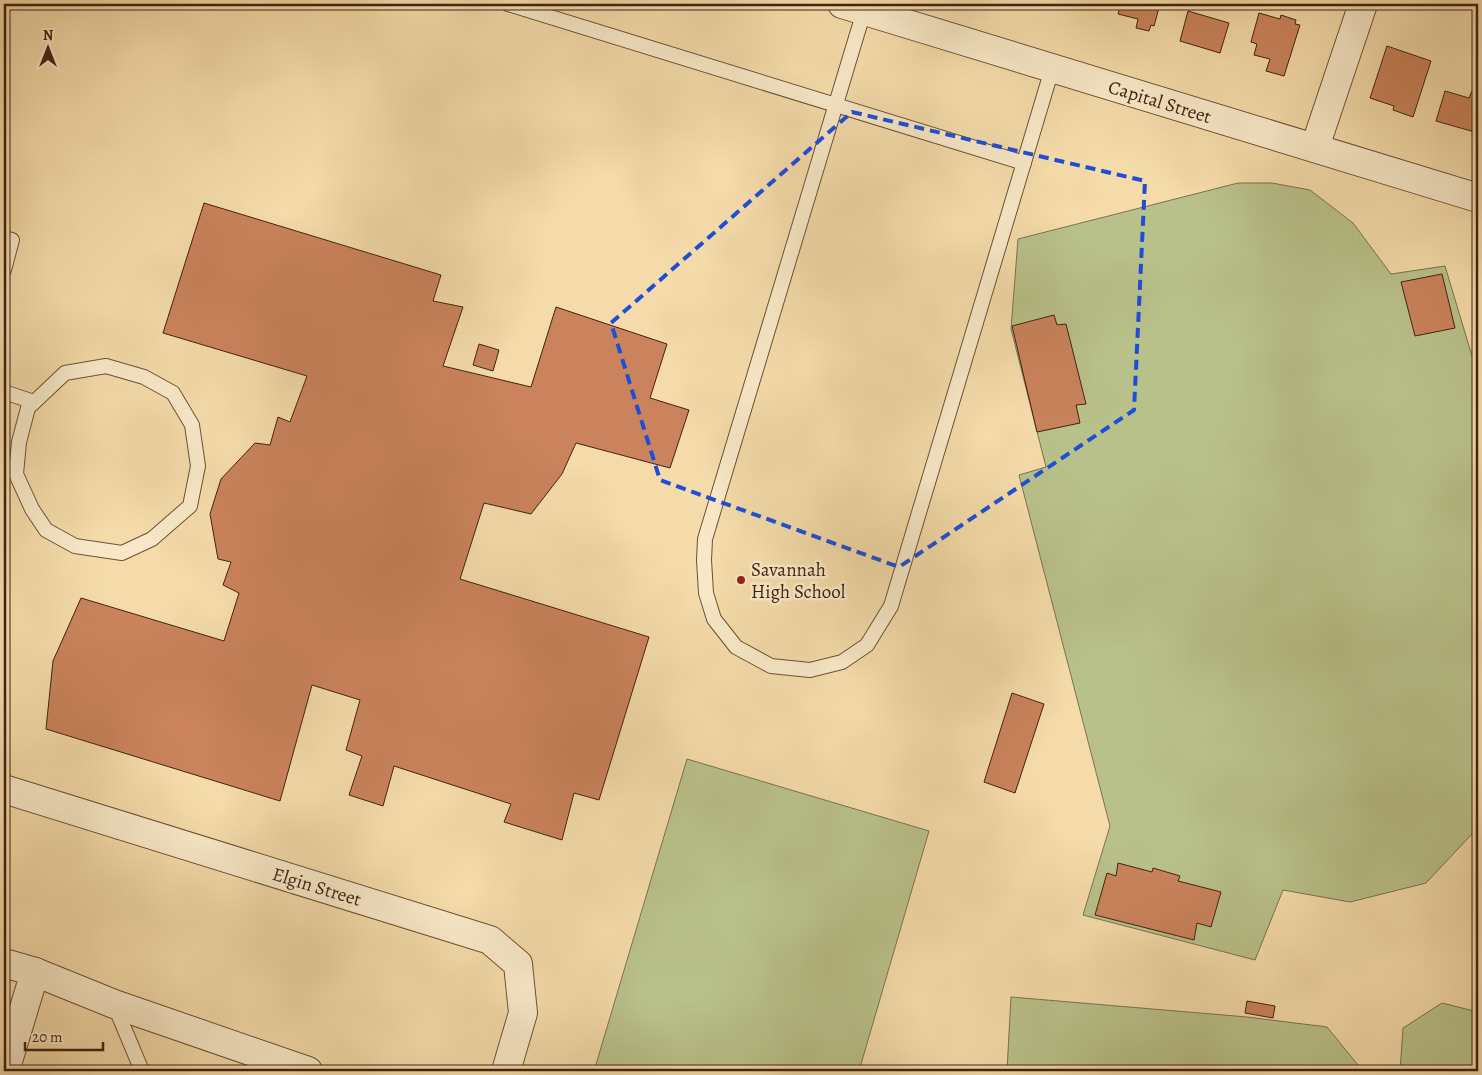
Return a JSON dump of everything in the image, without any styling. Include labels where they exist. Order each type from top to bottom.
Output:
[{"type":"street","points":[[1316,147],[1363,4]]},
{"type":"street","name":"Capital Street","points":[[853,7],[1478,198]]},
{"type":"street","name":"Elgin Street","points":[[4,789],[490,940],[518,964],[523,1013],[506,1071]]},
{"type":"street","points":[[4,963],[35,972],[114,1004],[308,1071]]},
{"type":"street","points":[[6,1071],[35,972]]},
{"type":"lane","points":[[508,4],[1024,163]]},
{"type":"lane","points":[[853,7],[835,106],[705,539],[706,592],[714,619],[736,647],[771,666],[810,670],[842,662],[867,646],[891,606],[1052,69]]},
{"type":"lane","points":[[4,238],[12,240],[4,270]]},
{"type":"lane","points":[[106,366],[144,377],[173,393],[192,425],[198,466],[190,506],[152,539],[122,553],[75,546],[46,530],[32,509],[16,474],[10,466],[28,408],[65,374],[106,366]]},
{"type":"lane","points":[[4,392],[34,402]]},
{"type":"lane","points":[[114,1004],[142,1071]]},
{"type":"highlighted area","points":[[852,112],[1145,181],[1134,410],[899,567],[660,480],[611,323]]},
{"type":"green space","points":[[1238,183],[1272,183],[1310,190],[1353,223],[1391,274],[1445,266],[1478,376],[1478,832],[1472,834],[1426,883],[1350,902],[1283,890],[1255,960],[1083,915],[1110,826],[1019,475],[1046,467],[1011,329],[1018,239]]},
{"type":"green space","points":[[687,759],[929,831],[859,1071],[594,1071]]},
{"type":"green space","points":[[1011,997],[1247,1017],[1327,1027],[1358,1065],[1356,1071],[1007,1071]]},
{"type":"green space","points":[[1442,1003],[1478,1012],[1478,1071],[1400,1071],[1403,1028]]},
{"type":"building","points":[[1121,4],[1160,4],[1154,26],[1151,25],[1149,31],[1136,28],[1138,19],[1118,14]]},
{"type":"building","points":[[1188,11],[1229,23],[1220,53],[1180,41]]},
{"type":"building","points":[[1259,13],[1280,19],[1281,15],[1296,20],[1295,24],[1300,25],[1284,76],[1266,71],[1270,59],[1254,55],[1257,44],[1251,42]]},
{"type":"building","points":[[1387,46],[1431,61],[1413,117],[1393,110],[1394,106],[1370,98]]},
{"type":"building","points":[[1445,91],[1469,98],[1472,91],[1478,92],[1478,133],[1436,121]]},
{"type":"building","points":[[204,203],[441,275],[433,301],[463,307],[443,366],[531,387],[556,307],[667,344],[650,398],[689,410],[670,468],[576,443],[562,474],[531,514],[484,503],[460,579],[649,637],[599,800],[574,793],[562,840],[504,822],[511,804],[394,766],[383,806],[349,795],[362,756],[346,750],[360,700],[312,685],[280,801],[46,729],[53,661],[81,598],[224,641],[239,593],[223,585],[231,562],[218,559],[210,514],[221,479],[255,443],[270,445],[278,417],[290,422],[307,376],[163,333]]},
{"type":"building","points":[[1442,274],[1455,328],[1415,336],[1401,282]]},
{"type":"building","points":[[1054,315],[1057,325],[1066,324],[1086,404],[1076,405],[1080,423],[1037,432],[1012,326]]},
{"type":"building","points":[[479,344],[499,350],[493,371],[473,365]]},
{"type":"building","points":[[1012,693],[1044,704],[1015,793],[984,782]]},
{"type":"building","points":[[1118,863],[1152,872],[1153,868],[1180,876],[1178,881],[1221,892],[1211,927],[1197,923],[1194,940],[1095,915],[1107,873],[1116,876]]},
{"type":"building","points":[[1247,1001],[1275,1006],[1273,1018],[1245,1013]]},
{"type":"place","name":"Savannah High School","points":[[741,580]]}]
